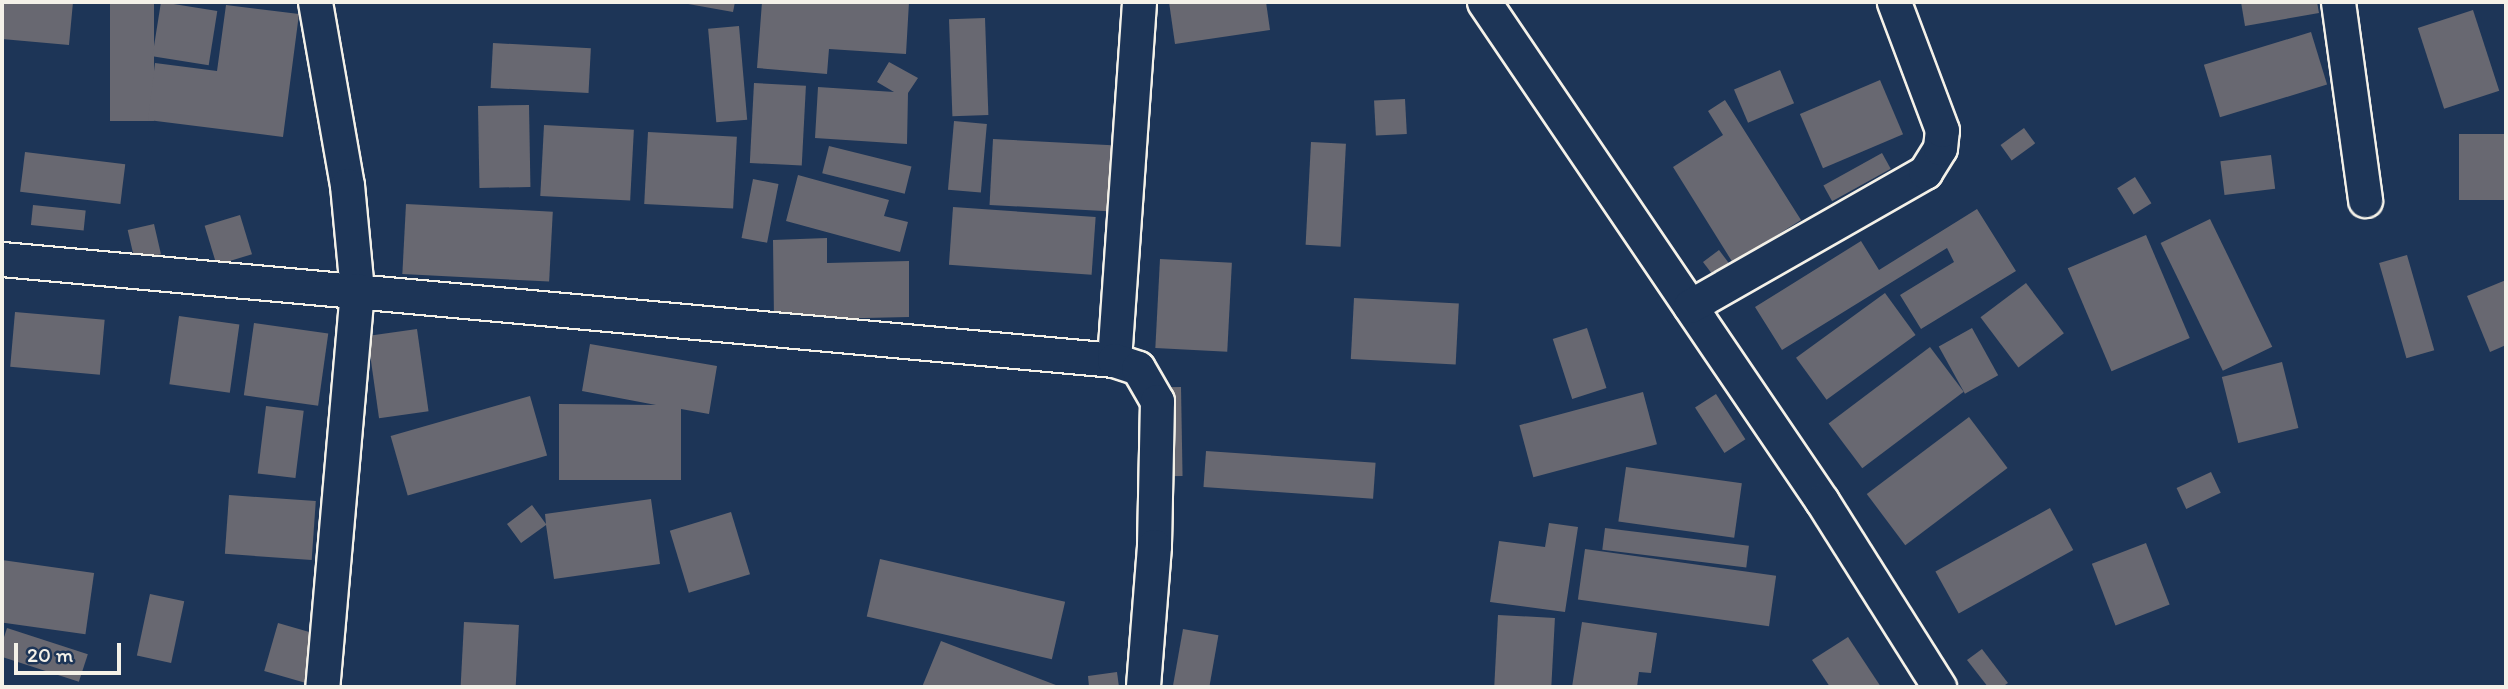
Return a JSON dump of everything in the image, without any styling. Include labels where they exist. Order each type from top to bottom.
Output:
[{"type":"street","points":[[315,2],[347,185],[357,290],[322,687]]},
{"type":"street","points":[[1114,360],[1139,2]]},
{"type":"street","points":[[1484,2],[1822,501],[1939,687]]},
{"type":"street","points":[[1690,306],[1926,172],[1940,148],[1942,130],[1894,2]]},
{"type":"street","points":[[2339,2],[2365,200]]},
{"type":"street","points":[[2,259],[1114,360],[1138,368],[1157,401],[1154,546],[1143,687]]},
{"type":"building","points":[[2,2],[73,2],[69,45],[2,39]]},
{"type":"building","points":[[110,2],[154,2],[154,121],[110,121]]},
{"type":"building","points":[[161,2],[217,11],[209,65],[152,56]]},
{"type":"building","points":[[677,2],[735,2],[733,12]]},
{"type":"building","points":[[762,2],[909,2],[906,54],[829,49],[827,74],[757,68]]},
{"type":"building","points":[[1169,2],[1266,2],[1270,30],[1175,44]]},
{"type":"building","points":[[2241,2],[2317,2],[2319,13],[2245,26]]},
{"type":"building","points":[[226,5],[299,14],[283,137],[148,120],[155,63],[217,71]]},
{"type":"building","points":[[2473,10],[2499,91],[2444,109],[2418,28]]},
{"type":"building","points":[[985,18],[988,115],[952,116],[949,19]]},
{"type":"building","points":[[739,26],[747,120],[716,122],[708,29]]},
{"type":"building","points":[[2311,32],[2327,85],[2220,117],[2204,65]]},
{"type":"building","points":[[493,43],[591,48],[589,93],[491,88]]},
{"type":"building","points":[[889,62],[918,78],[908,93],[907,144],[815,138],[818,87],[894,92],[877,82]]},
{"type":"building","points":[[1780,70],[1794,103],[1748,123],[1734,90]]},
{"type":"building","points":[[1880,80],[1903,134],[1823,168],[1800,114]]},
{"type":"building","points":[[754,83],[806,86],[802,166],[750,163]]},
{"type":"building","points":[[1405,99],[1407,134],[1376,136],[1374,101]]},
{"type":"building","points":[[1725,100],[1801,220],[1733,263],[1673,167],[1723,135],[1708,111]]},
{"type":"building","points":[[529,105],[530,187],[479,188],[478,106]]},
{"type":"building","points":[[954,121],[987,124],[981,193],[948,190]]},
{"type":"building","points":[[544,125],[634,130],[630,201],[540,196]]},
{"type":"building","points":[[2024,128],[2035,143],[2012,160],[2001,145]]},
{"type":"building","points":[[648,132],[737,137],[733,209],[644,204]]},
{"type":"building","points":[[2459,134],[2506,134],[2506,200],[2459,200]]},
{"type":"building","points":[[993,139],[1112,145],[1108,211],[990,205]]},
{"type":"building","points":[[1311,142],[1346,144],[1341,247],[1306,245]]},
{"type":"building","points":[[829,146],[911,167],[905,194],[822,173]]},
{"type":"building","points":[[25,152],[125,164],[120,204],[20,192]]},
{"type":"building","points":[[1882,153],[1891,169],[1832,201],[1823,185]]},
{"type":"building","points":[[2271,155],[2275,189],[2225,195],[2220,161]]},
{"type":"building","points":[[798,175],[889,200],[884,216],[908,222],[900,252],[786,221]]},
{"type":"building","points":[[2135,177],[2151,203],[2134,214],[2117,188]]},
{"type":"building","points":[[753,179],[779,184],[767,243],[742,238]]},
{"type":"building","points":[[406,204],[553,212],[549,282],[402,274]]},
{"type":"building","points":[[33,205],[86,211],[84,230],[31,225]]},
{"type":"building","points":[[953,207],[1096,217],[1092,275],[949,265]]},
{"type":"building","points":[[1977,209],[2016,271],[1921,329],[1900,295],[1954,262],[1947,248],[1782,350],[1755,307],[1861,241],[1879,270]]},
{"type":"building","points":[[240,215],[252,254],[217,265],[205,226]]},
{"type":"building","points":[[2210,219],[2272,347],[2223,371],[2161,243]]},
{"type":"building","points":[[154,224],[161,254],[135,260],[128,230]]},
{"type":"building","points":[[2146,235],[2190,338],[2112,371],[2068,268]]},
{"type":"building","points":[[827,238],[827,263],[909,261],[909,317],[774,320],[773,240]]},
{"type":"building","points":[[1719,250],[1734,270],[1718,282],[1703,262]]},
{"type":"building","points":[[2407,255],[2434,350],[2406,358],[2379,263]]},
{"type":"building","points":[[1160,259],[1232,263],[1227,352],[1155,348]]},
{"type":"building","points":[[2506,280],[2506,345],[2490,352],[2467,296]]},
{"type":"building","points":[[2026,283],[2064,333],[2018,368],[1980,317]]},
{"type":"building","points":[[1885,293],[1916,335],[1827,400],[1796,358]]},
{"type":"building","points":[[1354,298],[1459,303],[1456,364],[1351,359]]},
{"type":"building","points":[[15,312],[105,320],[100,375],[10,367]]},
{"type":"building","points":[[179,316],[239,324],[230,393],[169,384]]},
{"type":"building","points":[[254,323],[328,333],[318,406],[244,395]]},
{"type":"building","points":[[1587,328],[1606,388],[1572,399],[1553,339]]},
{"type":"building","points":[[1972,328],[1998,375],[1965,394],[1939,346]]},
{"type":"building","points":[[417,329],[429,411],[379,418],[367,336]]},
{"type":"building","points":[[590,344],[717,366],[709,414],[681,409],[681,480],[559,480],[559,404],[656,405],[582,391]]},
{"type":"building","points":[[1930,347],[1964,392],[1862,468],[1829,423]]},
{"type":"building","points":[[2282,362],[2298,428],[2238,443],[2222,377]]},
{"type":"building","points":[[1181,387],[1183,476],[1149,477],[1147,388]]},
{"type":"building","points":[[1643,392],[1657,444],[1533,477],[1519,425]]},
{"type":"building","points":[[1716,394],[1745,439],[1724,453],[1695,408]]},
{"type":"building","points":[[530,396],[547,456],[408,496],[391,436]]},
{"type":"building","points":[[266,406],[304,411],[295,478],[258,473]]},
{"type":"building","points":[[1969,417],[2008,468],[1905,545],[1867,494]]},
{"type":"building","points":[[1206,451],[1376,463],[1373,499],[1203,487]]},
{"type":"building","points":[[1626,467],[1742,483],[1734,538],[1618,521]]},
{"type":"building","points":[[2211,472],[2221,493],[2186,509],[2177,488]]},
{"type":"building","points":[[229,495],[316,501],[312,560],[225,554]]},
{"type":"building","points":[[651,499],[660,564],[554,579],[546,525],[521,543],[507,524],[532,505],[546,524],[545,514]]},
{"type":"building","points":[[2050,508],[2073,550],[1959,613],[1935,572]]},
{"type":"building","points":[[731,512],[750,574],[689,593],[670,531]]},
{"type":"building","points":[[1549,523],[1578,527],[1565,612],[1490,602],[1499,541],[1545,547]]},
{"type":"building","points":[[1605,528],[1749,546],[1746,568],[1602,550]]},
{"type":"building","points":[[2146,543],[2170,605],[2116,625],[2092,564]]},
{"type":"building","points":[[1585,549],[1776,576],[1769,626],[1578,600]]},
{"type":"building","points":[[880,559],[1065,602],[1052,659],[867,616]]},
{"type":"building","points":[[2,560],[94,573],[85,634],[2,623]]},
{"type":"building","points":[[150,594],[184,601],[171,663],[137,656]]},
{"type":"building","points":[[1498,615],[1555,618],[1551,687],[1494,687]]},
{"type":"building","points":[[464,622],[519,625],[516,687],[461,687]]},
{"type":"building","points":[[1582,622],[1657,633],[1651,673],[1639,672],[1637,687],[1572,687]]},
{"type":"building","points":[[278,623],[323,636],[309,684],[264,671]]},
{"type":"building","points":[[7,628],[88,654],[79,682],[2,657],[2,643]]},
{"type":"building","points":[[1183,629],[1218,635],[1209,687],[1173,687]]},
{"type":"building","points":[[1848,637],[1881,687],[1830,687],[1812,660]]},
{"type":"building","points":[[941,641],[1061,687],[922,687]]},
{"type":"building","points":[[1982,649],[2008,683],[2002,687],[1988,687],[1967,660]]},
{"type":"building","points":[[1117,672],[1119,687],[1089,687],[1088,676]]}]
